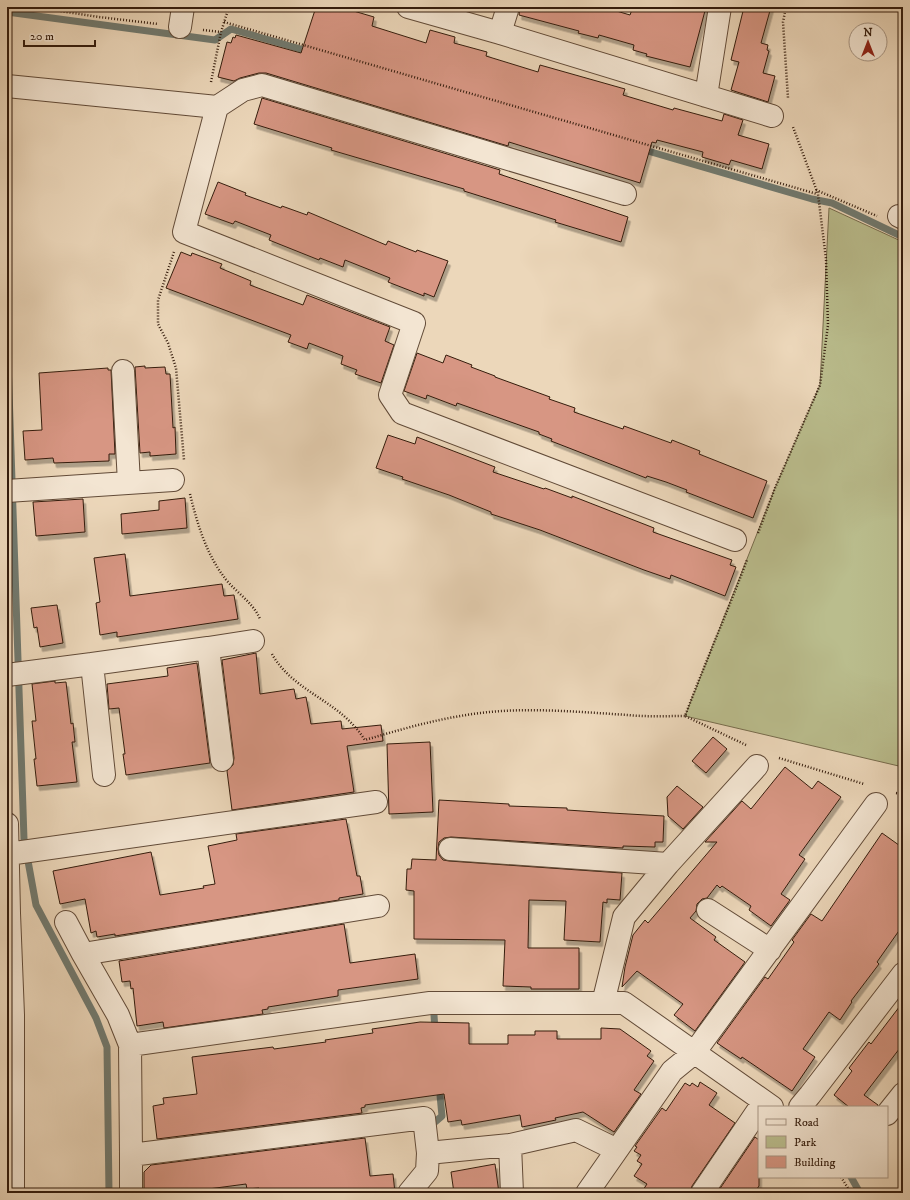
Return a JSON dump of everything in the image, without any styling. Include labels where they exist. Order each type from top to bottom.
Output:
[{"type":"street","points":[[408,7],[500,33],[772,116]]},
{"type":"street","points":[[500,33],[508,7]]},
{"type":"street","points":[[706,96],[720,7]]},
{"type":"street","points":[[8,86],[212,107],[243,90],[262,85],[626,194]]},
{"type":"street","points":[[212,107],[184,232],[414,323],[390,395],[402,413],[746,545]]},
{"type":"street","points":[[123,371],[129,483]]},
{"type":"street","points":[[17,491],[129,483],[182,485]]},
{"type":"street","points":[[7,674],[208,648],[261,638]]},
{"type":"street","points":[[208,648],[222,760]]},
{"type":"street","points":[[92,664],[104,775]]},
{"type":"street","points":[[603,1003],[624,917],[754,756]]},
{"type":"street","points":[[587,1193],[672,1070],[694,1053],[770,950],[879,794]]},
{"type":"street","points":[[8,854],[376,802]]},
{"type":"street","points":[[7,824],[10,1102],[13,1193]]},
{"type":"street","points":[[450,849],[668,864]]},
{"type":"street","points":[[83,954],[378,906]]},
{"type":"street","points":[[708,910],[770,950]]},
{"type":"street","points":[[66,922],[118,1016],[130,1045],[131,1193]]},
{"type":"street","points":[[810,1103],[903,974]]},
{"type":"street","points":[[130,1045],[430,1003],[624,1003],[694,1053],[764,1106]]},
{"type":"street","points":[[888,1113],[903,1094]]},
{"type":"street","points":[[702,1193],[758,1114]]},
{"type":"street","points":[[131,1155],[424,1118],[428,1153],[427,1171],[409,1193]]},
{"type":"street","points":[[428,1153],[510,1145],[576,1130],[617,1150]]},
{"type":"street","points":[[510,1145],[512,1193]]},
{"type":"path","points":[[34,7],[99,17],[182,17],[221,32]]},
{"type":"path","points":[[212,107],[221,32],[229,7]]},
{"type":"path","points":[[786,7],[783,22],[788,101]]},
{"type":"path","points":[[224,22],[818,194]]},
{"type":"path","points":[[685,716],[702,670],[724,622],[746,545],[775,488],[820,386],[828,325],[826,259],[818,194],[791,124]]},
{"type":"path","points":[[816,190],[894,217]]},
{"type":"path","points":[[184,232],[176,244],[158,300],[158,324],[168,344],[176,368],[184,461]]},
{"type":"path","points":[[182,485],[210,554],[223,576],[259,616],[261,638],[280,666],[290,677],[355,727],[365,740],[411,727],[480,713],[539,710],[572,711],[629,716],[685,716],[754,756]]},
{"type":"path","points":[[778,758],[879,794],[903,794]]},
{"type":"path","points":[[842,1178],[851,1193]]},
{"type":"green space","points":[[829,208],[903,242],[903,767],[685,716],[775,488],[820,385]]},
{"type":"building","points":[[316,7],[340,7],[374,17],[372,26],[426,43],[430,30],[455,37],[454,43],[487,52],[486,56],[538,72],[540,65],[625,89],[623,95],[673,110],[674,108],[722,121],[724,114],[743,120],[738,135],[769,144],[762,169],[731,160],[729,165],[702,157],[703,152],[657,140],[656,143],[652,142],[640,183],[509,142],[508,146],[266,73],[259,73],[234,81],[218,77],[227,42],[231,43],[233,37],[235,38],[236,35],[301,53]]},
{"type":"building","points":[[520,7],[603,7],[630,15],[633,7],[706,7],[690,67],[646,56],[647,54],[633,50],[634,45],[599,35],[598,38],[578,33],[579,31],[519,15]]},
{"type":"building","points":[[744,7],[771,7],[761,43],[768,45],[767,50],[769,51],[763,73],[775,76],[768,102],[731,90],[739,62],[731,60]]},
{"type":"building","points":[[262,98],[500,170],[499,174],[628,217],[621,242],[555,222],[556,220],[464,191],[464,189],[331,150],[332,148],[254,124]]},
{"type":"building","points":[[218,182],[246,193],[245,195],[281,208],[282,206],[307,215],[308,212],[386,245],[388,241],[416,252],[417,250],[448,261],[434,297],[424,293],[424,296],[388,282],[390,278],[345,260],[343,267],[320,258],[319,260],[269,240],[271,235],[235,221],[233,224],[205,214]]},
{"type":"building","points":[[181,252],[191,256],[192,253],[222,264],[220,268],[251,281],[250,285],[303,305],[307,295],[390,327],[385,341],[394,345],[381,383],[355,374],[357,370],[341,364],[343,356],[309,343],[307,349],[288,342],[291,335],[166,288]]},
{"type":"building","points":[[417,353],[443,363],[446,355],[472,365],[471,367],[495,377],[550,397],[549,399],[575,408],[574,412],[623,429],[624,426],[671,443],[672,440],[700,451],[699,454],[767,481],[753,518],[686,492],[687,490],[647,476],[646,478],[551,441],[552,439],[539,434],[539,432],[457,403],[456,406],[427,395],[426,399],[404,391]]},
{"type":"building","points":[[145,366],[145,368],[165,367],[166,374],[170,374],[176,454],[150,456],[150,452],[140,453],[135,367]]},
{"type":"building","points":[[108,368],[108,370],[111,370],[115,454],[109,454],[109,461],[54,463],[53,458],[25,460],[23,431],[42,430],[39,373]]},
{"type":"building","points":[[388,435],[415,444],[417,437],[495,467],[493,472],[572,498],[572,496],[654,528],[653,532],[732,560],[730,565],[736,567],[725,596],[671,575],[670,579],[644,570],[540,530],[491,514],[491,512],[449,495],[402,479],[403,477],[376,468]]},
{"type":"building","points":[[185,498],[187,528],[122,534],[121,514],[159,510],[159,501]]},
{"type":"building","points":[[83,499],[85,532],[36,536],[33,502]]},
{"type":"building","points":[[125,554],[130,596],[222,584],[224,596],[234,595],[238,619],[117,637],[117,632],[100,635],[96,603],[100,602],[94,558]]},
{"type":"building","points":[[57,605],[63,643],[40,647],[37,627],[34,628],[31,608]]},
{"type":"building","points":[[256,653],[260,694],[294,689],[296,699],[306,697],[311,724],[341,721],[342,729],[381,725],[383,741],[347,746],[354,792],[232,810],[227,771],[233,765],[234,758],[222,660]]},
{"type":"building","points":[[197,663],[210,763],[126,775],[119,708],[109,709],[107,684],[168,676],[167,668]]},
{"type":"building","points":[[55,681],[55,683],[66,682],[71,724],[73,723],[75,742],[72,742],[77,782],[37,786],[32,721],[36,721],[32,684]]},
{"type":"building","points":[[713,737],[727,749],[706,773],[692,761]]},
{"type":"building","points":[[430,742],[433,812],[389,814],[387,744]]},
{"type":"building","points":[[785,767],[812,789],[818,781],[841,797],[799,855],[805,859],[781,894],[790,900],[771,926],[749,910],[751,906],[722,886],[720,888],[717,885],[707,898],[702,899],[697,904],[696,911],[690,918],[716,937],[714,940],[745,962],[695,1031],[674,1015],[683,1004],[637,971],[622,987],[625,967],[633,935],[645,920],[648,923],[717,842],[705,842],[742,801],[751,809]]},
{"type":"building","points":[[677,786],[703,807],[683,829],[668,816],[667,797]]},
{"type":"building","points":[[439,800],[664,816],[663,842],[655,842],[655,847],[623,846],[623,848],[451,837],[444,838],[439,842],[439,855],[443,860],[622,873],[620,900],[607,899],[607,903],[603,902],[600,942],[564,940],[566,901],[529,900],[528,948],[579,948],[579,989],[531,989],[531,987],[503,986],[505,940],[414,939],[414,891],[406,890],[407,869],[411,869],[412,859],[436,860]]},
{"type":"building","points":[[346,819],[357,876],[360,876],[363,894],[339,898],[339,900],[115,936],[115,934],[97,937],[96,931],[91,933],[85,899],[60,904],[53,871],[151,852],[160,895],[204,888],[203,886],[215,884],[208,846],[237,840],[236,834]]},
{"type":"building","points":[[882,833],[903,848],[903,925],[877,962],[879,964],[851,1001],[852,1002],[840,1020],[829,1012],[803,1049],[815,1057],[792,1091],[742,1057],[741,1059],[717,1043],[765,977],[768,979],[794,942],[792,940],[811,914],[822,921]]},
{"type":"building","points":[[344,924],[350,963],[415,954],[418,979],[338,990],[338,996],[268,1007],[268,1009],[262,1010],[263,1014],[164,1028],[163,1022],[137,1026],[133,988],[131,989],[130,981],[122,982],[119,961]]},
{"type":"building","points":[[903,1002],[903,1044],[864,1095],[878,1106],[848,1106],[834,1095],[852,1071],[849,1068],[869,1042],[871,1044]]},
{"type":"building","points":[[420,1022],[469,1023],[469,1044],[508,1044],[508,1035],[535,1035],[535,1031],[557,1031],[557,1039],[601,1039],[601,1028],[620,1029],[651,1051],[647,1056],[654,1061],[634,1090],[641,1094],[614,1132],[583,1112],[555,1118],[556,1120],[522,1127],[520,1115],[462,1125],[461,1120],[448,1122],[444,1094],[365,1105],[365,1107],[361,1108],[362,1113],[157,1139],[153,1106],[164,1104],[163,1098],[197,1094],[192,1057],[326,1042],[325,1040],[373,1033],[372,1029]]},
{"type":"building","points":[[700,1082],[717,1093],[709,1105],[735,1123],[692,1186],[690,1193],[641,1193],[647,1184],[634,1176],[642,1164],[637,1161],[641,1155],[634,1151],[637,1147],[635,1146],[662,1108],[666,1111],[685,1083],[690,1086],[692,1083],[698,1087]]},
{"type":"building","points":[[755,1137],[758,1139],[759,1186],[754,1193],[717,1193]]},
{"type":"building","points":[[365,1138],[370,1176],[393,1174],[395,1193],[260,1193],[259,1188],[247,1189],[246,1184],[178,1193],[144,1193],[144,1172],[151,1165]]},
{"type":"building","points":[[495,1164],[499,1193],[454,1193],[451,1172]]},
{"type":"waterway","points":[[7,12],[215,40],[231,29],[311,52]]},
{"type":"waterway","points":[[641,149],[812,199],[832,203],[903,237]]},
{"type":"waterway","points":[[7,331],[24,839],[36,905],[96,1018],[107,1047],[109,1193]]},
{"type":"waterway","points":[[434,1015],[435,1031]]},
{"type":"waterway","points":[[435,1122],[442,1116],[439,1085]]},
{"type":"waterway","points":[[852,1178],[860,1193]]}]
